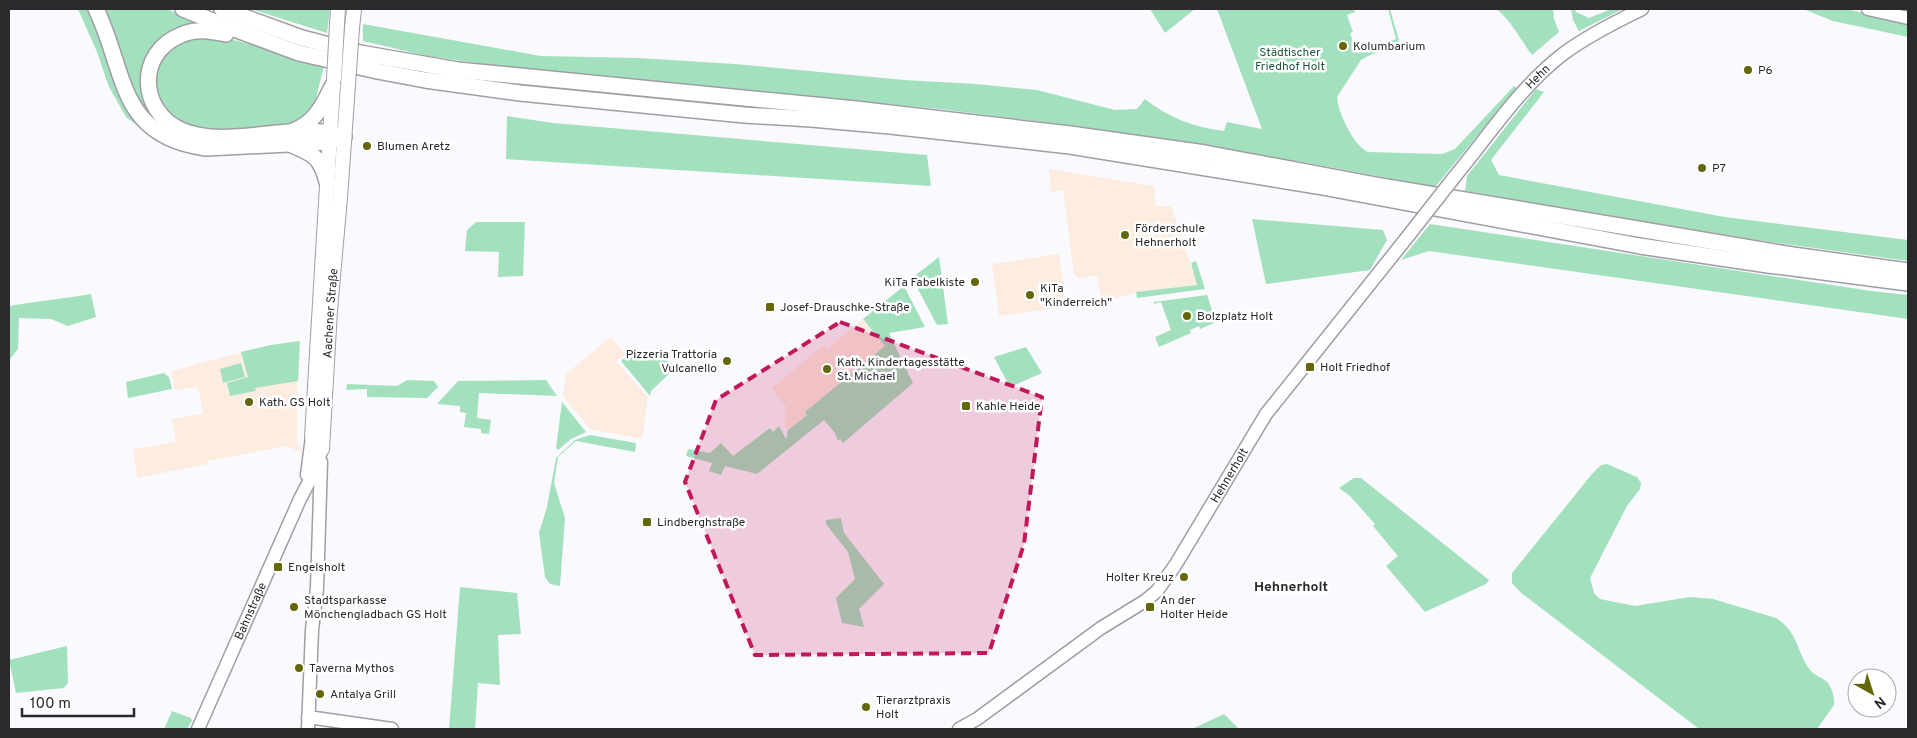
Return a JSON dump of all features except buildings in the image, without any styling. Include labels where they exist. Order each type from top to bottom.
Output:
[{"type":"highway","points":[[96,9],[125,91],[138,114],[156,132],[174,141],[206,148],[286,138],[294,131],[311,122],[338,83]]},
{"type":"highway","points":[[184,9],[271,43]]},
{"type":"highway","points":[[222,9],[302,38],[360,53],[458,70],[856,109],[1070,134],[1205,153],[1376,185],[1793,255],[1908,270]]},
{"type":"highway","points":[[232,9],[256,21]]},
{"type":"highway","points":[[335,137],[203,136],[174,126],[162,116],[152,100],[148,85],[150,69],[155,56],[168,43],[181,34],[211,30],[271,43],[315,56],[425,80],[520,93],[744,115],[811,118],[1070,146],[1308,185],[1640,246],[1908,283]]},
{"type":"highway","points":[[286,138],[318,159],[327,182]]},
{"type":"main road","name":"Aachener Straße","points":[[322,450],[330,310],[338,83],[338,9]]},
{"type":"main road","name":"Aachener Straße","points":[[338,83],[352,28],[354,9]]},
{"type":"main road","name":"Aachener Straße","points":[[312,437],[327,182],[335,137]]},
{"type":"street","name":"Hehn","points":[[1456,175],[1533,80],[1589,36],[1642,9]]},
{"type":"street","points":[[1868,9],[1908,18]]},
{"type":"street","name":"Hehnerholt","points":[[959,729],[977,719],[1101,628],[1145,601],[1157,591],[1176,564],[1266,414],[1456,175]]},
{"type":"street","name":"Bahnstraße","points":[[303,492],[312,437]]},
{"type":"street","name":"Aachener Straße","points":[[312,437],[314,532],[311,600],[313,617]]},
{"type":"street","name":"Bahnstraße","points":[[198,729],[303,492],[313,474],[322,450]]},
{"type":"street","name":"Aachener Straße","points":[[308,723],[313,617],[317,588],[322,450]]},
{"type":"street","points":[[308,723],[353,723],[392,729]]},
{"type":"highlighted area","points":[[840,322],[1042,397],[1024,544],[989,653],[755,655],[685,482],[716,400]]},
{"type":"shaded area","name":"Förderschule Hehnerholt","points":[[1049,169],[1154,186],[1156,206],[1171,206],[1198,285],[1136,292],[1102,303],[1097,276],[1079,278],[1074,274],[1063,190],[1051,192]]},
{"type":"shaded area","name":"KiTa \"Kinderreich\"","points":[[1059,254],[1066,307],[999,316],[992,264]]},
{"type":"shaded area","name":"Kath. Kindertagesstätte St. Michael","points":[[863,319],[886,346],[805,412],[807,414],[788,430],[784,425],[786,407],[772,388],[824,345],[827,349]]},
{"type":"shaded area","points":[[611,337],[627,356],[615,360],[648,397],[642,439],[590,429],[563,396],[566,374]]},
{"type":"shaded area","name":"Kath. GS Holt","points":[[271,345],[266,386],[297,381],[297,442],[303,453],[287,446],[208,461],[208,464],[137,478],[133,449],[176,442],[172,419],[203,414],[198,387],[175,390],[171,371]]},
{"type":"green space","points":[[78,9],[91,9],[141,124],[155,139],[126,117],[109,87],[97,52]]},
{"type":"green space","points":[[102,9],[167,9],[204,26],[181,31],[146,74],[176,138],[138,104]]},
{"type":"green space","points":[[252,9],[330,9],[327,33],[254,10]]},
{"type":"green space","points":[[1150,9],[1195,9],[1165,33]]},
{"type":"green space","name":"Städtischer Friedhof Holt","points":[[1217,9],[1354,9],[1355,12],[1347,15],[1353,32],[1350,33],[1357,53],[1396,39],[1388,9],[1390,9],[1400,44],[1361,60],[1337,97],[1340,112],[1352,136],[1368,152],[1442,154],[1455,149],[1514,86],[1517,88],[1435,187],[1319,165],[1097,129],[940,109],[527,70],[427,56],[363,41],[363,24],[541,56],[638,58],[735,64],[904,80],[976,84],[1037,90],[1115,110],[1137,109],[1145,99],[1182,121],[1202,127],[1224,131],[1227,122],[1262,129]]},
{"type":"green space","points":[[1496,9],[1553,9],[1554,19],[1559,32],[1532,55],[1510,24]]},
{"type":"green space","points":[[1571,9],[1575,9],[1576,12],[1589,18],[1611,9],[1623,9],[1579,31],[1573,20]]},
{"type":"green space","points":[[1803,9],[1847,9],[1908,24],[1908,37],[1833,21]]},
{"type":"green space","points":[[214,36],[324,66],[313,110],[297,126],[241,131],[198,129],[178,121],[164,108],[156,91],[155,82],[159,63],[169,48],[181,41]]},
{"type":"green space","points":[[1536,89],[1544,92],[1491,160],[1499,175],[1725,217],[1908,240],[1908,261],[1699,232],[1465,191],[1467,176]]},
{"type":"green space","points":[[507,116],[553,123],[927,155],[931,186],[506,159]]},
{"type":"green space","points":[[1252,219],[1383,230],[1387,240],[1370,270],[1266,284]]},
{"type":"green space","points":[[476,222],[525,222],[523,276],[498,277],[499,252],[465,251],[467,230]]},
{"type":"green space","points":[[1430,224],[1908,295],[1908,319],[1429,251],[1401,260]]},
{"type":"green space","points":[[939,257],[948,324],[937,325],[912,278]]},
{"type":"green space","points":[[1196,261],[1205,289],[1137,298],[1136,292],[1197,285],[1191,263]]},
{"type":"green space","points":[[904,286],[925,327],[889,333],[913,383],[843,443],[840,439],[838,441],[835,433],[824,420],[757,474],[725,466],[721,475],[709,471],[712,463],[686,456],[688,449],[710,453],[721,443],[733,456],[770,428],[773,432],[779,426],[786,439],[788,430],[807,415],[805,412],[885,346],[863,319]]},
{"type":"green space","points":[[91,294],[96,317],[68,326],[51,319],[19,318],[18,349],[10,359],[9,366],[9,306]]},
{"type":"green space","name":"Bolzplatz Holt","points":[[1207,295],[1216,322],[1200,329],[1199,326],[1190,330],[1191,333],[1159,347],[1155,337],[1171,330],[1161,302],[1154,304],[1154,302]]},
{"type":"green space","points":[[300,341],[298,381],[255,388],[256,391],[230,396],[227,383],[248,377],[241,352]]},
{"type":"green space","points":[[1026,347],[1042,373],[1010,387],[994,357]]},
{"type":"green space","points":[[632,353],[653,355],[672,363],[674,369],[651,391],[650,396],[621,361],[626,355]]},
{"type":"green space","points":[[241,363],[245,377],[223,383],[220,369]]},
{"type":"green space","points":[[164,373],[169,377],[172,389],[128,398],[126,382]]},
{"type":"green space","points":[[407,380],[434,381],[438,387],[427,398],[367,397],[367,389],[346,390],[347,384],[397,386]]},
{"type":"green space","points":[[546,380],[557,396],[479,393],[477,418],[491,420],[489,434],[481,433],[481,429],[464,427],[466,413],[460,412],[460,406],[437,404],[458,381]]},
{"type":"green space","points":[[562,402],[586,432],[571,439],[558,450],[556,448]]},
{"type":"green space","points":[[590,435],[636,443],[635,452],[576,441],[558,457],[554,483],[565,518],[560,586],[550,584],[545,577],[539,533],[547,507],[556,458],[575,440]]},
{"type":"green space","points":[[1607,464],[1637,477],[1641,483],[1640,489],[1627,506],[1590,578],[1594,593],[1600,599],[1635,606],[1690,597],[1713,599],[1776,618],[1793,636],[1802,657],[1811,671],[1827,682],[1832,690],[1834,705],[1817,729],[1699,729],[1520,592],[1512,583],[1512,573],[1592,474],[1601,465]]},
{"type":"green space","points":[[1354,478],[1361,478],[1489,580],[1486,584],[1425,612],[1386,566],[1398,556],[1373,526],[1375,524],[1350,496],[1339,488]]},
{"type":"green space","points":[[841,518],[844,533],[884,584],[859,609],[864,627],[842,623],[836,598],[855,579],[848,552],[826,524],[826,520]]},
{"type":"green space","points":[[460,587],[517,593],[521,634],[498,635],[500,685],[478,683],[475,729],[449,729]]},
{"type":"green space","points":[[67,646],[68,683],[64,688],[16,693],[9,660]]},
{"type":"green space","points":[[172,711],[191,718],[192,721],[187,729],[164,729]]},
{"type":"green space","points":[[1224,714],[1239,729],[1192,729]]},
{"type":"place","name":"Kolumbarium","points":[[1343,46]]},
{"type":"place","name":"P6","points":[[1748,70]]},
{"type":"place","name":"Blumen Aretz","points":[[367,146]]},
{"type":"place","name":"P7","points":[[1702,168]]},
{"type":"place","name":"Förderschule Hehnerholt","points":[[1125,235]]},
{"type":"place","name":"KiTa Fabelkiste","points":[[975,282]]},
{"type":"place","name":"KiTa \"Kinderreich\"","points":[[1030,295]]},
{"type":"place","name":"Josef-Drauschke-Straße","points":[[770,307]]},
{"type":"place","name":"Bolzplatz Holt","points":[[1187,316]]},
{"type":"place","name":"Pizzeria Trattoria Vulcanello","points":[[727,361]]},
{"type":"place","name":"Holt Friedhof","points":[[1310,367]]},
{"type":"place","name":"Kath. Kindertagesstätte St. Michael","points":[[827,369]]},
{"type":"place","name":"Kath. GS Holt","points":[[249,402]]},
{"type":"place","name":"Kahle Heide","points":[[966,406]]},
{"type":"place","name":"Lindberghstraße","points":[[647,522]]},
{"type":"place","name":"Engelsholt","points":[[278,567]]},
{"type":"place","name":"Holter Kreuz","points":[[1184,577]]},
{"type":"place","name":"Stadtsparkasse Mönchengladbach GS Holt","points":[[294,607]]},
{"type":"place","name":"An der Holter Heide","points":[[1150,607]]},
{"type":"place","name":"Taverna Mythos","points":[[299,668]]},
{"type":"place","name":"Antalya Grill","points":[[320,694]]},
{"type":"place","name":"Tierarztpraxis Holt","points":[[866,707]]},
{"type":"district","name":"Hehnerholt","points":[[1291,586]]}]
